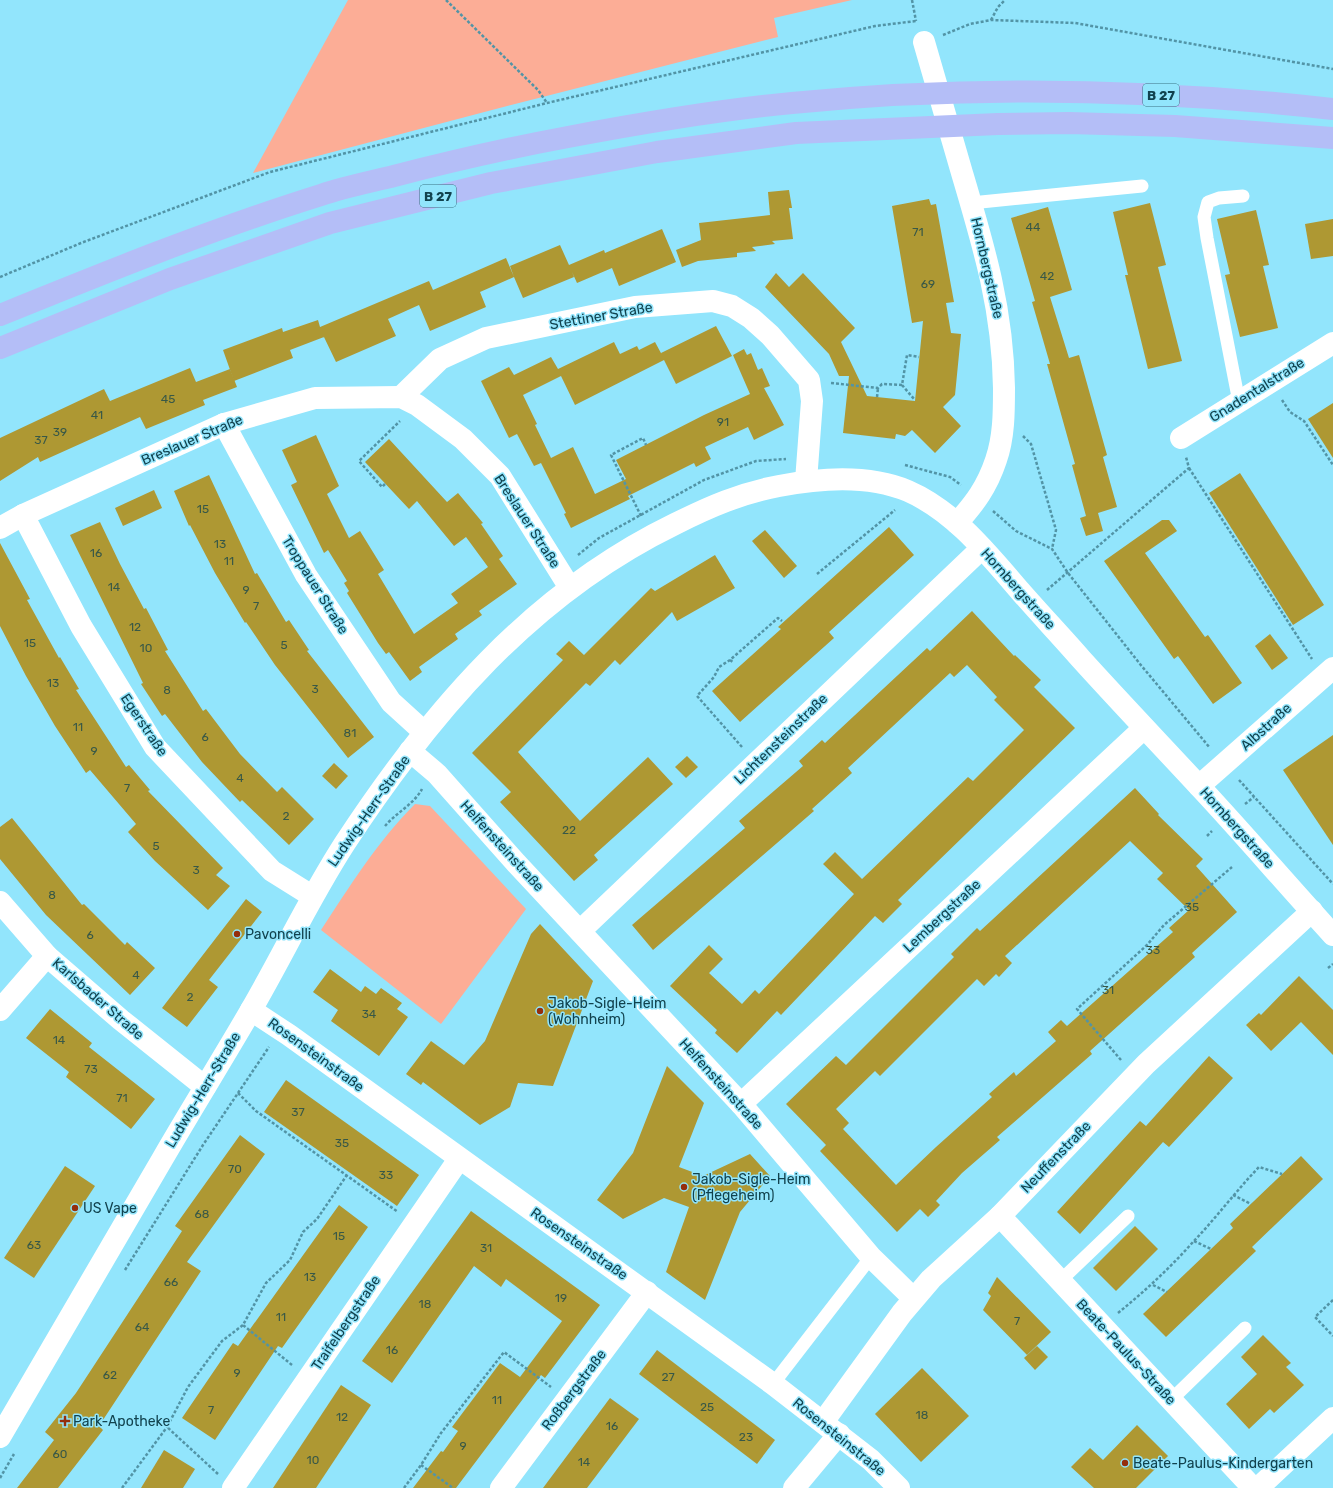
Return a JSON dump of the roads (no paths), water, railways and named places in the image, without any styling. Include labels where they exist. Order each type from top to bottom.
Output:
[{"type":"highway","name":"B 27","points":[[0,316],[163,249],[316,196],[489,151],[655,121],[790,103],[888,95],[989,93],[1060,92],[1181,96],[1333,109]]},
{"type":"highway","name":"B 27","points":[[0,348],[170,279],[330,223],[491,183],[680,149],[796,133],[897,127],[998,124],[1069,123],[1175,126],[1333,138]]},
{"type":"street","name":"Hornbergstraße","points":[[924,42],[987,254],[999,312],[1004,367],[1004,418],[997,459],[987,484],[978,498],[957,523],[982,548],[1031,604],[1199,786],[1333,935]]},
{"type":"street","name":"Stettiner Straße","points":[[409,401],[440,359],[486,338],[635,307],[713,301],[732,306],[752,318],[775,340],[809,380],[812,401],[806,481]]},
{"type":"street","name":"Gnadentalstraße","points":[[1181,438],[1333,343]]},
{"type":"street","name":"Breslauer Straße","points":[[0,528],[23,515],[224,424],[315,398],[409,401],[463,439],[500,476],[565,580]]},
{"type":"street","name":"Troppauer Straße","points":[[224,424],[306,575],[391,702],[424,732]]},
{"type":"street","name":"Ludwig-Herr-Straße","points":[[8,1444],[205,1087],[251,1010],[312,896],[346,842],[424,732],[473,674],[518,632],[565,580],[611,559],[651,536],[724,501],[756,490],[806,481],[849,479],[890,485],[912,493],[936,507],[957,523]]},
{"type":"street","name":"Egerstraße","points":[[23,515],[81,626],[155,747],[272,871],[312,896]]},
{"type":"street","name":"Lichtensteinstraße","points":[[580,931],[982,548]]},
{"type":"street","name":"Albstraße","points":[[1199,786],[1328,672]]},
{"type":"street","name":"Lembergstraße","points":[[741,1104],[1144,728]]},
{"type":"street","name":"Helfensteinstraße","points":[[410,751],[432,768],[580,931],[741,1104],[870,1256],[913,1298]]},
{"type":"street","name":"Karlsbader Straße","points":[[0,902],[47,956],[121,1020],[205,1087]]},
{"type":"street","name":"Neuffenstraße","points":[[794,1488],[913,1298],[931,1279],[1000,1216],[1135,1075],[1312,912]]},
{"type":"street","points":[[0,1010],[47,956]]},
{"type":"street","name":"Rosensteinstraße","points":[[251,1010],[647,1292],[773,1384],[871,1460],[899,1488]]},
{"type":"street","name":"Traifelbergstraße","points":[[233,1488],[459,1159]]},
{"type":"street","name":"Beate-Paulus-Straße","points":[[1000,1216],[1253,1488]]},
{"type":"street","name":"Roßbergstraße","points":[[501,1488],[647,1292]]},
{"type":"street","points":[[1258,1488],[1333,1418]]},
{"type":"lane","points":[[972,203],[1142,186]]},
{"type":"lane","points":[[1239,402],[1213,277],[1204,217],[1208,202],[1219,198],[1243,196]]},
{"type":"lane","points":[[1060,1281],[1128,1216]]},
{"type":"lane","points":[[773,1384],[870,1256]]},
{"type":"lane","points":[[1171,1400],[1245,1328]]},
{"type":"place","name":"Pavoncelli","points":[[237,934]]},
{"type":"place","name":"Jakob-Sigle-Heim (Wohnheim)","points":[[540,1011]]},
{"type":"place","name":"Jakob-Sigle-Heim (Pflegeheim)","points":[[684,1187]]},
{"type":"place","name":"US Vape","points":[[75,1208]]},
{"type":"place","name":"Park-Apotheke","points":[[65,1421]]},
{"type":"place","name":"Beate-Paulus-Kindergarten","points":[[1125,1463]]}]
